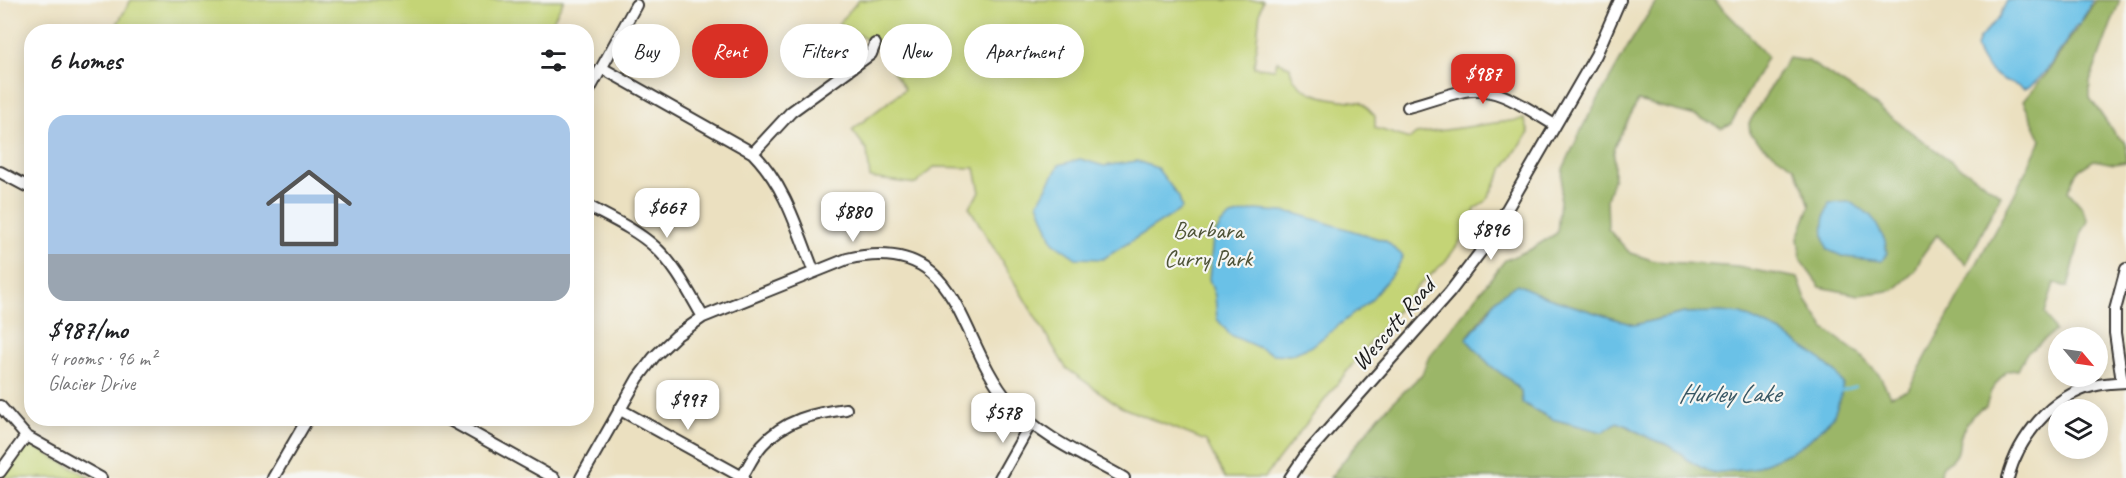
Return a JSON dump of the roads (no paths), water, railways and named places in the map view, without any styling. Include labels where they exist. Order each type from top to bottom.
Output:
[{"type":"street","name":"Wescott Road","points":[[1290,478],[1305,456],[1450,292],[1488,242],[1596,55],[1620,0]]},
{"type":"street","points":[[594,82],[636,5]]},
{"type":"street","points":[[753,153],[791,112],[872,54],[875,44]]},
{"type":"street","points":[[602,68],[753,153],[768,168],[780,188],[814,272]]},
{"type":"street","points":[[1408,107],[1456,93],[1484,91],[1502,95],[1555,125]]},
{"type":"street","points":[[0,172],[24,185]]},
{"type":"street","points":[[594,210],[634,232],[656,248],[678,274],[703,317]]},
{"type":"street","points":[[581,478],[638,378],[654,357],[676,336],[703,317],[847,259],[872,254],[896,255],[918,263],[936,276],[953,297],[995,383],[1010,403],[1031,423],[1058,442],[1124,478]]},
{"type":"street","points":[[2008,478],[2012,464],[2025,439],[2044,416],[2066,399],[2093,386],[2124,382],[2115,333],[2115,310],[2126,269]]},
{"type":"street","points":[[0,406],[26,436],[101,478]]},
{"type":"street","points":[[619,409],[743,477],[762,445],[791,422],[817,412],[846,409]]},
{"type":"street","points":[[1000,478],[1031,423]]},
{"type":"street","points":[[273,478],[303,426]]},
{"type":"street","points":[[460,426],[554,478]]},
{"type":"street","points":[[0,472],[26,436]]},
{"type":"water","points":[[2007,0],[2093,0],[2079,25],[2046,71],[2024,89],[1994,74],[1984,63],[1976,47],[1979,39],[2000,16]]},
{"type":"water","points":[[1080,159],[1104,166],[1137,161],[1157,168],[1179,197],[1182,209],[1103,259],[1076,258],[1053,242],[1038,203],[1059,165]]},
{"type":"water","points":[[1850,202],[1872,216],[1885,241],[1887,253],[1882,261],[1844,257],[1828,250],[1824,238],[1824,226],[1829,203]]},
{"type":"water","points":[[1255,210],[1294,213],[1386,241],[1403,256],[1397,268],[1370,301],[1312,346],[1290,355],[1273,354],[1230,335],[1217,319],[1215,296],[1209,279],[1213,238],[1221,224],[1231,216]]},
{"type":"water","name":"Hurley Lake","points":[[1517,284],[1545,297],[1634,325],[1684,313],[1741,314],[1779,331],[1818,357],[1837,374],[1843,384],[1840,399],[1833,417],[1795,450],[1752,469],[1711,473],[1664,443],[1617,422],[1603,432],[1552,419],[1522,403],[1521,391],[1491,366],[1466,339],[1486,316],[1497,298]]},
{"type":"waterway","points":[[1841,391],[1856,387]]},
{"type":"park label","name":"Barbara Curry Park","points":[[1208,244]]}]
